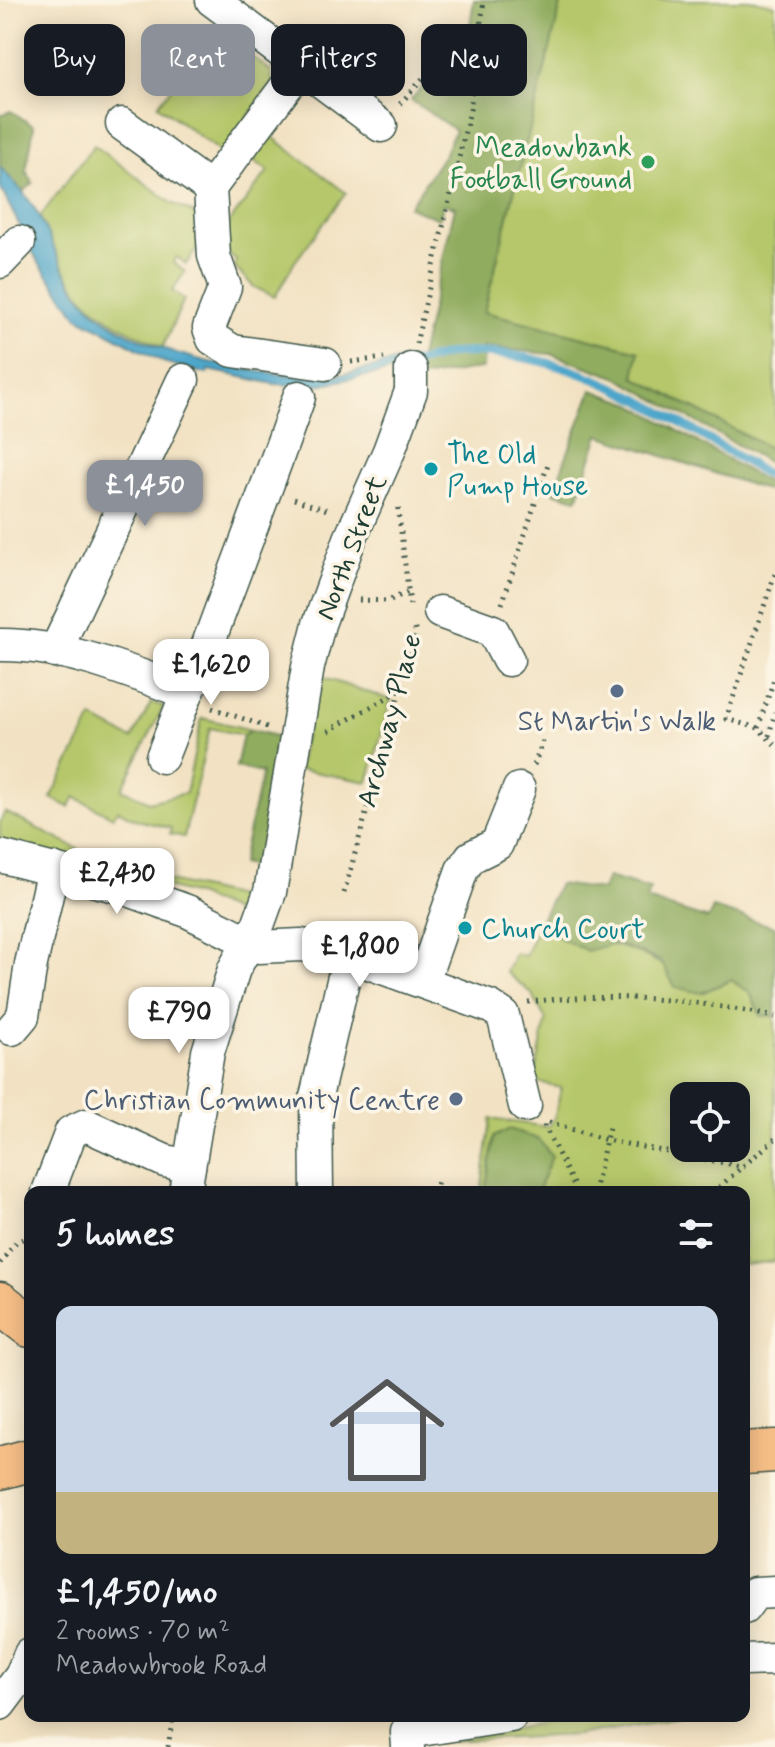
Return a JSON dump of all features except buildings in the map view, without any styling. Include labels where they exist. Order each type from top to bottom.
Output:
[{"type":"main road","points":[[0,1303],[24,1321]]},
{"type":"main road","points":[[750,1453],[775,1451]]},
{"type":"main road","points":[[0,1468],[24,1462]]},
{"type":"street","points":[[212,0],[271,44]]},
{"type":"street","points":[[279,96],[210,188],[214,256],[225,287],[209,328],[213,339],[233,351],[325,364]]},
{"type":"street","points":[[340,96],[381,126]]},
{"type":"street","points":[[122,124],[210,188]]},
{"type":"street","name":"North Street","points":[[187,1179],[208,1052],[234,969],[270,892],[299,737],[308,667],[358,520],[389,451],[411,391],[408,360]]},
{"type":"street","points":[[55,652],[183,380]]},
{"type":"street","points":[[162,757],[198,672],[299,397]]},
{"type":"street","name":"Archway Place","points":[[440,612],[493,631]]},
{"type":"street","points":[[493,631],[508,660]]},
{"type":"street","points":[[0,645],[55,652],[133,673],[187,693]]},
{"type":"street","points":[[423,981],[462,870],[471,857],[497,844],[519,789]]},
{"type":"street","points":[[0,856],[53,869],[187,911],[259,947],[301,945],[349,955],[497,1011],[533,1113]]},
{"type":"street","points":[[12,1029],[23,1016],[31,964],[53,869]]},
{"type":"street","points":[[317,1186],[316,1097],[349,955]]},
{"type":"street","points":[[50,1186],[71,1132],[86,1125],[165,1161],[187,1179]]},
{"type":"street","points":[[750,1600],[755,1593],[775,1592]]},
{"type":"street","points":[[750,1660],[775,1659]]},
{"type":"street","points":[[0,1704],[24,1669]]},
{"type":"street","points":[[408,1747],[407,1732],[472,1722]]},
{"type":"path","points":[[481,24],[484,0]]},
{"type":"path","points":[[381,126],[421,81]]},
{"type":"path","points":[[325,364],[408,360],[467,125],[471,96]]},
{"type":"path","name":"Archway Place","points":[[344,893],[416,634],[407,590],[389,451]]},
{"type":"path","points":[[493,631],[549,461]]},
{"type":"path","points":[[267,490],[358,520]]},
{"type":"path","points":[[773,741],[758,728],[726,719],[775,574]]},
{"type":"path","points":[[332,592],[367,603],[388,601],[407,590],[421,594],[440,612]]},
{"type":"path","points":[[758,728],[775,676]]},
{"type":"path","points":[[187,693],[216,710],[310,740],[399,691]]},
{"type":"path","points":[[773,741],[775,712]]},
{"type":"path","points":[[497,1011],[526,1002],[651,996],[719,1005],[775,1017]]},
{"type":"path","points":[[533,1113],[606,1140],[745,1167]]},
{"type":"path","points":[[533,1113],[574,1186]]},
{"type":"path","points":[[595,1186],[609,1127]]},
{"type":"path","points":[[721,1186],[775,1139]]},
{"type":"path","points":[[436,1186],[438,1180]]},
{"type":"path","points":[[0,1263],[16,1242],[24,1239]]},
{"type":"path","points":[[168,1747],[172,1722]]},
{"type":"green space","points":[[474,0],[562,0],[484,312],[639,351],[634,377],[775,451],[775,466],[616,377],[551,354],[484,347],[483,368],[415,379],[455,207],[444,204],[439,219],[409,207],[445,153],[455,130],[411,100],[421,88],[421,96],[527,96],[527,24],[470,24]]},
{"type":"green space","name":"Meadowbank Football Ground","points":[[562,0],[755,0],[775,5],[775,451],[634,377],[638,351],[484,312]]},
{"type":"green space","points":[[255,59],[271,71],[271,85],[222,153],[158,105],[165,96],[255,96]]},
{"type":"green space","points":[[11,111],[34,126],[26,171],[33,183],[23,192],[0,167],[0,115]]},
{"type":"green space","points":[[266,132],[346,193],[294,263],[275,297],[254,287],[235,268],[236,260],[221,249],[223,231],[268,171],[248,156]]},
{"type":"green space","points":[[94,145],[172,203],[203,218],[205,238],[186,264],[177,257],[173,262],[185,272],[172,291],[184,299],[163,347],[114,322],[84,298],[63,266],[40,217]]},
{"type":"green space","points":[[592,390],[632,404],[775,487],[775,493],[599,435],[577,499],[553,492]]},
{"type":"green space","points":[[318,676],[391,700],[368,782],[298,769]]},
{"type":"green space","points":[[151,703],[164,706],[122,789],[149,802],[186,793],[202,718],[252,730],[243,735],[210,728],[184,837],[170,834],[171,828],[137,820],[118,810],[113,817],[75,797],[69,807],[51,798],[92,718],[132,739]]},
{"type":"green space","points":[[252,730],[292,740],[259,897],[243,898],[250,866],[241,864],[262,773],[236,767],[243,735]]},
{"type":"green space","points":[[5,812],[113,867],[107,875],[0,845],[0,822]]},
{"type":"green space","points":[[607,877],[650,889],[647,900],[708,919],[713,908],[775,927],[775,1016],[761,1016],[750,993],[731,980],[701,993],[675,987],[661,961],[615,943],[587,951],[560,938],[542,917],[559,884],[602,890]]},
{"type":"green space","points":[[165,880],[243,898],[259,897],[246,917],[199,896],[163,886]]},
{"type":"green space","points":[[542,917],[560,938],[636,952],[666,967],[701,993],[731,980],[750,993],[761,1016],[775,1016],[775,1261],[750,1264],[750,1186],[482,1186],[491,1119],[548,1127],[555,1117],[561,1088],[534,1081],[546,1020],[532,994],[506,972],[515,953],[525,956]]},
{"type":"green space","points":[[510,1129],[538,1139],[552,1156],[540,1186],[486,1186],[494,1137]]},
{"type":"green space","points":[[547,1722],[649,1722],[575,1735],[451,1741]]},
{"type":"water","points":[[0,167],[37,212],[65,271],[84,300],[104,319],[131,334],[161,348],[194,358],[262,372],[332,376],[405,359],[404,369],[312,386],[274,384],[209,370],[207,374],[163,362],[78,317],[38,262],[0,187]]},
{"type":"waterway","points":[[413,363],[461,353],[504,354],[546,362],[626,393],[775,479]]},
{"type":"place","name":"Meadowbank Football Ground","points":[[648,162]]},
{"type":"place","name":"The Old Pump House","points":[[431,469]]},
{"type":"place","name":"St Martin's Walk","points":[[617,691]]},
{"type":"place","name":"Church Court","points":[[465,928]]},
{"type":"place","name":"Christian Community Centre","points":[[456,1099]]}]
